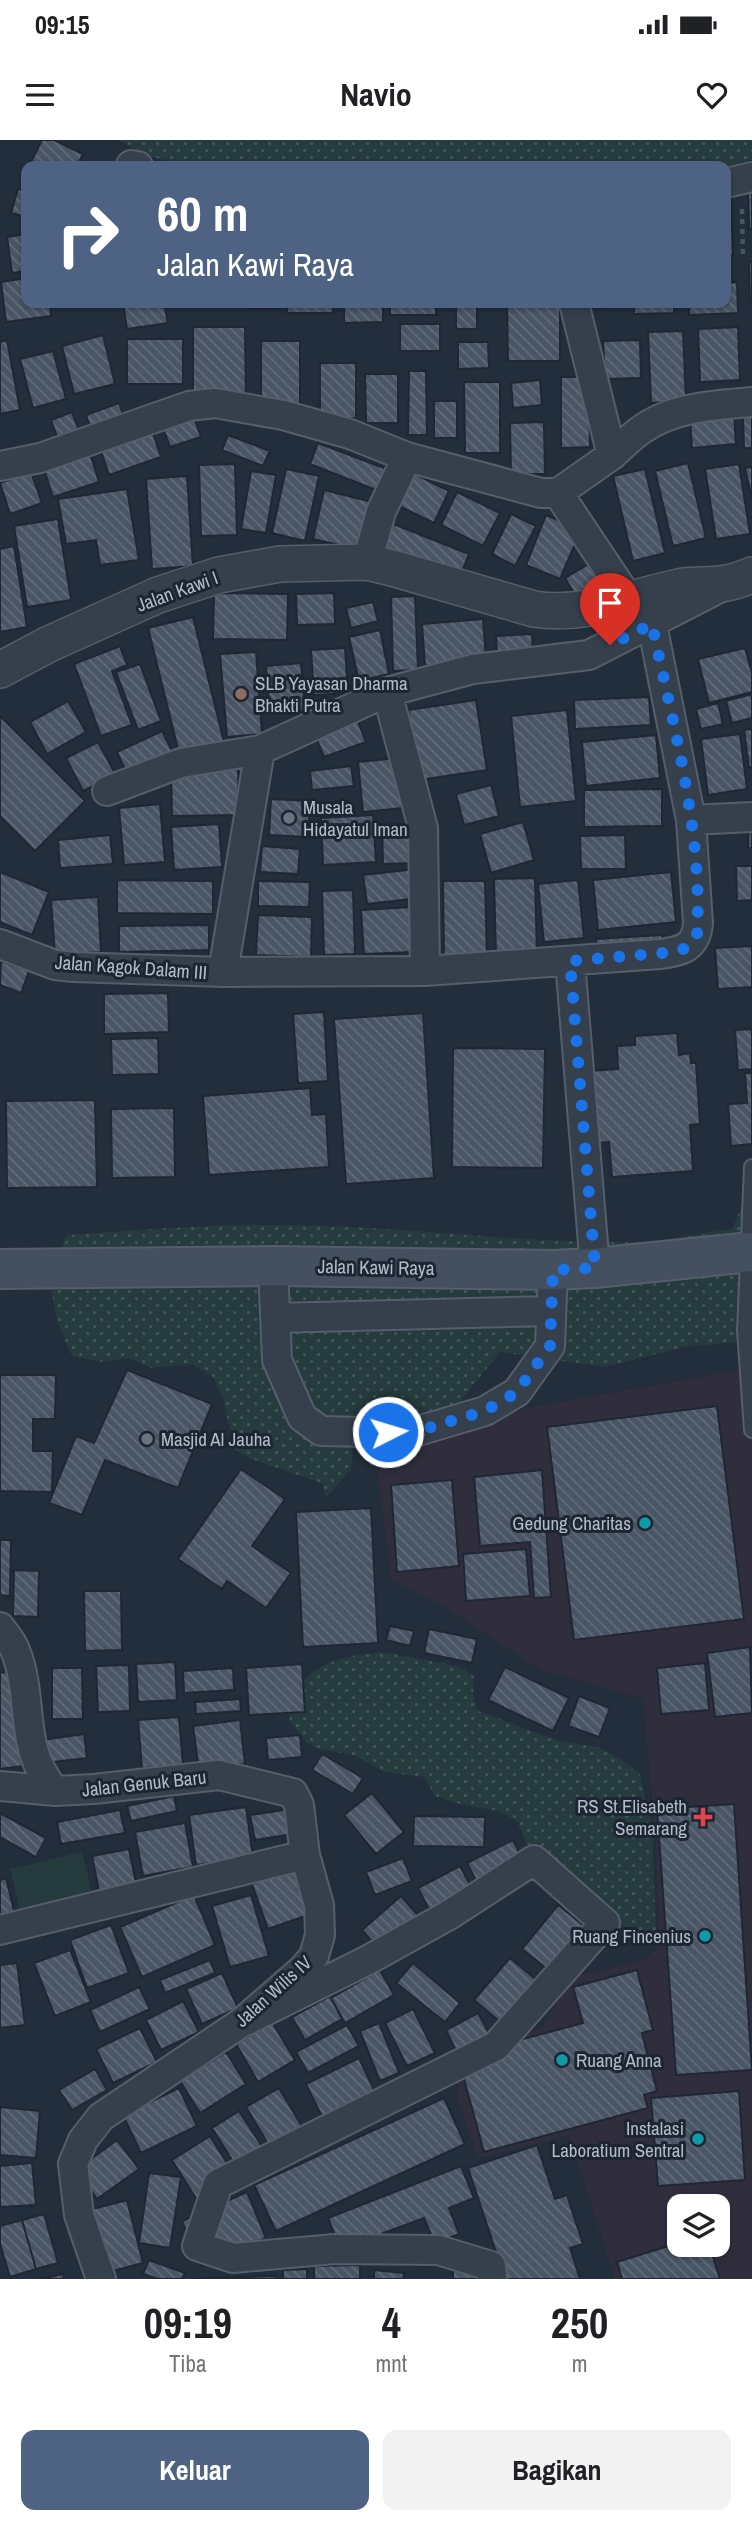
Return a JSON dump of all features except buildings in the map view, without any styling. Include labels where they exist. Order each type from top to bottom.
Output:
[{"type":"main road","name":"Jalan Kawi Raya","points":[[0,1269],[273,1266],[553,1270],[751,1252]]},
{"type":"street","points":[[575,308],[612,455]]},
{"type":"street","points":[[0,466],[40,458],[189,406],[215,403],[283,415],[350,434],[407,457],[541,493],[558,492],[612,455],[643,428],[664,418],[690,409],[752,401]]},
{"type":"street","points":[[367,562],[381,512],[407,457]]},
{"type":"street","points":[[558,492],[628,598]]},
{"type":"street","name":"Jalan Kawi I","points":[[0,670],[49,644],[158,595],[219,575],[280,564],[367,562],[534,610],[553,612],[590,609],[691,585],[740,579]]},
{"type":"street","points":[[107,791],[181,763],[260,750],[387,692],[473,669],[589,655],[740,579]]},
{"type":"street","name":"Jalan Kagok Dalam III","points":[[0,944],[55,965],[223,972],[425,971],[674,952],[694,942],[697,935],[698,907],[691,820],[652,624]]},
{"type":"street","points":[[387,692],[423,828],[425,971]]},
{"type":"street","name":"Jalan Kagok Dalam III","points":[[223,972],[260,750]]},
{"type":"street","points":[[691,820],[752,817]]},
{"type":"street","points":[[570,961],[595,1268]]},
{"type":"street","points":[[273,1266],[277,1360],[302,1417],[321,1431],[411,1433],[485,1411],[517,1392],[550,1346],[553,1270]]},
{"type":"street","points":[[275,1318],[551,1311]]},
{"type":"street","name":"Jalan Genuk Baru","points":[[0,1627],[15,1648],[19,1662],[27,1699],[33,1754],[55,1791]]},
{"type":"street","name":"Jalan Genuk Baru","points":[[0,1786],[55,1791],[219,1775],[277,1787],[293,1793],[299,1805],[305,1855]]},
{"type":"street","points":[[0,1930],[305,1855]]},
{"type":"street","name":"Jalan Wilis IV","points":[[101,2279],[79,2215],[73,2164],[83,2140],[102,2117],[241,2023],[303,1969],[314,1956],[320,1935],[319,1905],[305,1855]]},
{"type":"street","points":[[241,2023],[414,1935],[534,1860],[605,1923],[496,2046],[218,2184],[197,2246],[233,2258],[335,2249],[438,2250],[491,2266],[492,2279]]},
{"type":"lane","points":[[752,1167],[751,1252],[745,1330],[752,1430]]},
{"type":"path","points":[[740,180],[743,256]]},
{"type":"shaded area","name":"RS St.Elisabeth Semarang","points":[[752,1368],[752,2279],[615,2279],[569,2135],[478,2158],[457,2098],[460,2070],[508,2040],[542,2028],[573,1977],[643,1960],[658,1948],[656,1843],[643,1699],[542,1670],[440,1604],[391,1579],[375,1453],[533,1407]]},
{"type":"green space","points":[[118,140],[752,140],[752,160],[731,165],[731,161],[169,161],[146,155]]},
{"type":"green space","points":[[748,1192],[745,1342],[690,1346],[603,1367],[500,1352],[451,1413],[353,1438],[351,1469],[326,1498],[323,1484],[252,1459],[234,1449],[223,1399],[213,1377],[191,1364],[151,1368],[129,1358],[100,1362],[72,1356],[55,1310],[52,1282],[59,1252],[67,1235],[198,1226],[278,1225],[548,1240],[638,1242],[732,1229]]},
{"type":"green space","points":[[384,1652],[457,1666],[474,1676],[473,1695],[478,1711],[559,1741],[598,1747],[640,1774],[652,1829],[656,1936],[627,1937],[605,1926],[540,1865],[517,1821],[498,1811],[459,1804],[435,1796],[424,1777],[384,1772],[356,1756],[316,1748],[306,1742],[289,1720],[295,1695],[306,1678],[315,1670],[337,1660]]},
{"type":"green space","points":[[82,1852],[93,1897],[21,1914],[10,1869]]},
{"type":"place","name":"SLB Yayasan Dharma Bhakti Putra","points":[[241,694]]},
{"type":"place","name":"Musala Hidayatul Iman","points":[[289,818]]},
{"type":"place","name":"Masjid Al Jauha","points":[[147,1439]]},
{"type":"place","name":"Gedung Charitas","points":[[645,1523]]},
{"type":"place","name":"RS St.Elisabeth Semarang","points":[[703,1817]]},
{"type":"place","name":"Ruang Fincenius","points":[[705,1936]]},
{"type":"place","name":"Ruang Anna","points":[[562,2060]]},
{"type":"place","name":"Instalasi Laboratium Sentral","points":[[698,2139]]},
{"type":"route","points":[[388,1432],[411,1433],[485,1411],[517,1392],[550,1346],[553,1270],[595,1268],[570,961],[674,952],[686,948],[694,942],[697,935],[698,907],[691,820],[652,624],[610,645]]}]
